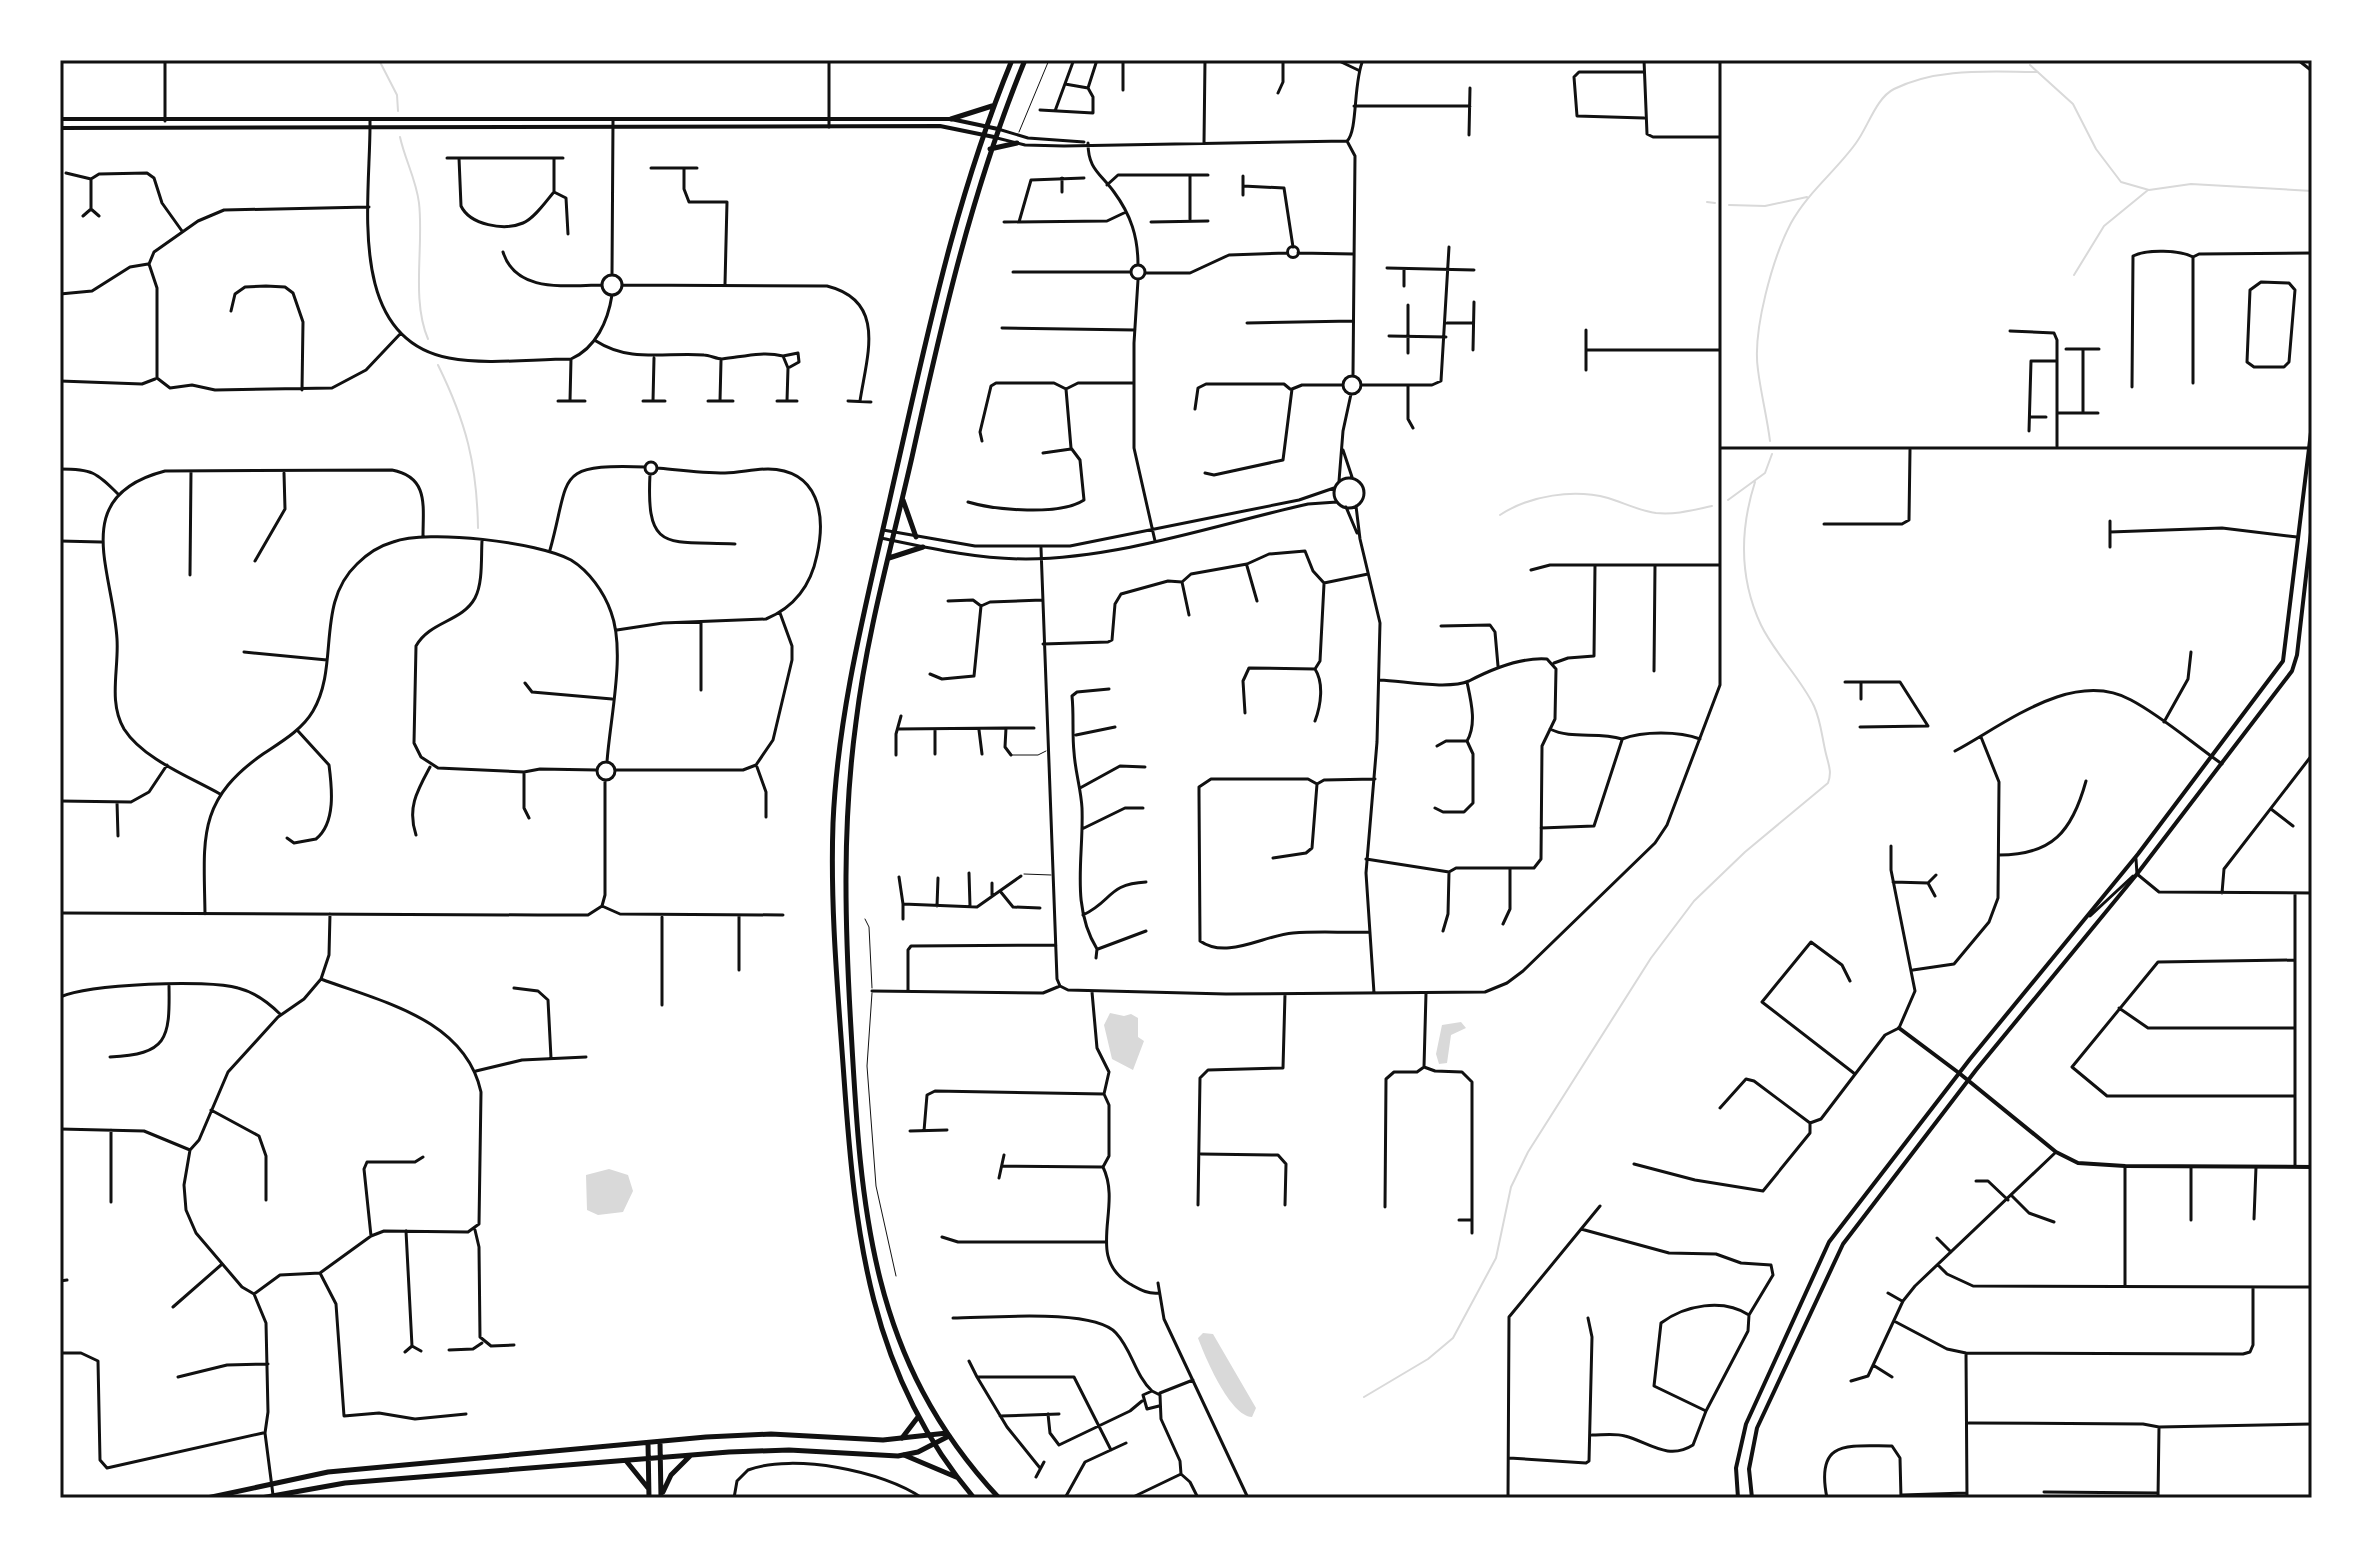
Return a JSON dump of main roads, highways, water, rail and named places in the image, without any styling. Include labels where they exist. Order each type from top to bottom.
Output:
[{"type":"main road","points":[[974,1498],[930,1437],[895,1367],[876,1314],[858,1235],[834,938],[833,824],[842,726],[881,538],[951,234],[985,125],[1012,60]]},
{"type":"main road","points":[[999,1498],[948,1434],[917,1377],[884,1299],[868,1236],[859,1168],[845,919],[846,818],[860,693],[959,248],[989,150],[1025,60]]},
{"type":"main road","points":[[951,119],[993,106]]},
{"type":"main road","points":[[60,119],[370,124]]},
{"type":"main road","points":[[828,124],[951,119],[998,129]]},
{"type":"main road","points":[[60,128],[828,124],[950,127],[994,137]]},
{"type":"main road","points":[[989,150],[1018,140]]},
{"type":"main road","points":[[1738,1498],[1736,1468],[1746,1424],[1829,1242],[1959,1073],[2138,854],[2283,661],[2312,424]]},
{"type":"main road","points":[[902,499],[916,537]]},
{"type":"main road","points":[[1752,1498],[1749,1469],[1757,1428],[1836,1256],[1856,1224],[1967,1080],[2137,874],[2292,671],[2297,655],[2312,524]]},
{"type":"main road","points":[[2299,537],[2311,538]]},
{"type":"main road","points":[[889,558],[923,547]]},
{"type":"main road","points":[[1899,1028],[2056,1152],[2078,1163],[2312,1167]]},
{"type":"main road","points":[[902,1438],[918,1416]]},
{"type":"main road","points":[[207,1498],[270,1482],[356,1468],[771,1434],[902,1438],[948,1434]]},
{"type":"main road","points":[[904,1455],[935,1443],[948,1434]]},
{"type":"main road","points":[[660,1442],[661,1496]]},
{"type":"main road","points":[[648,1443],[649,1498]]},
{"type":"main road","points":[[261,1498],[345,1483],[777,1450],[904,1455],[957,1477]]},
{"type":"main road","points":[[661,1496],[671,1475],[690,1455]]},
{"type":"main road","points":[[627,1462],[649,1489]]},
{"type":"waterway","points":[[379,60],[397,95],[398,111]]},
{"type":"waterway","points":[[2030,65],[2073,104],[2096,149],[2121,182],[2149,190],[2191,184],[2312,191]]},
{"type":"waterway","points":[[1770,441],[1758,370],[1758,335],[1771,274],[1784,237],[1798,212],[1848,153],[1877,106],[1894,89],[1946,74],[2038,72]]},
{"type":"waterway","points":[[400,137],[419,203],[420,307],[428,339]]},
{"type":"waterway","points":[[2074,275],[2104,226],[2148,190]]},
{"type":"waterway","points":[[1729,205],[1765,206],[1807,197]]},
{"type":"waterway","points":[[1707,202],[1715,203]]},
{"type":"waterway","points":[[438,365],[468,444],[478,528]]},
{"type":"waterway","points":[[1728,500],[1765,473],[1772,454]]},
{"type":"waterway","points":[[1364,1397],[1428,1359],[1453,1338],[1496,1258],[1511,1187],[1528,1152],[1651,958],[1694,901],[1745,852],[1828,783],[1830,769],[1816,712],[1802,685],[1761,625],[1749,589],[1745,571],[1745,536],[1755,482]]},
{"type":"waterway","points":[[1500,515],[1538,498],[1567,494],[1595,495],[1656,513],[1677,513],[1712,506]]}]
